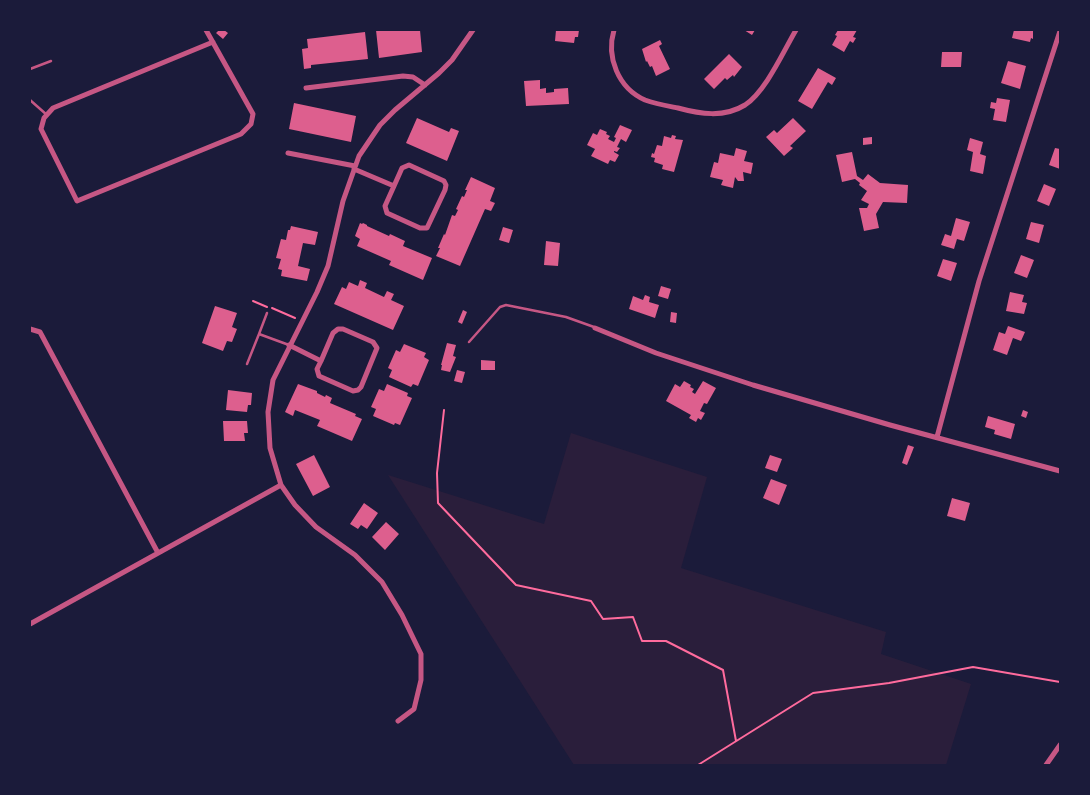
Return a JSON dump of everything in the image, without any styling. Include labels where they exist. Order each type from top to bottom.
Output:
[{"type":"street","points":[[206,30],[213,42],[253,114],[251,124],[241,134],[77,201],[42,129],[44,118],[47,114],[53,108],[213,42]]},
{"type":"street","points":[[398,721],[414,709],[421,680],[421,654],[402,615],[382,582],[355,555],[316,527],[295,505],[281,485],[270,448],[268,412],[272,380],[317,292],[328,266],[343,201],[354,167],[367,142],[408,98],[452,60],[473,30]]},
{"type":"street","points":[[614,30],[611,50],[614,65],[621,79],[631,90],[645,99],[654,102],[698,113],[713,114],[737,109],[745,105],[757,94],[796,30]]},
{"type":"street","points":[[937,437],[979,281],[1060,31]]},
{"type":"street","points":[[306,88],[403,76],[413,77],[425,85]]},
{"type":"street","points":[[288,153],[354,167],[394,186]]},
{"type":"street","points":[[409,166],[445,183],[445,190],[427,228],[420,228],[387,213],[385,209],[386,204],[394,186],[402,168],[409,166]]},
{"type":"street","points":[[595,328],[656,353],[754,385],[890,425],[1060,471]]},
{"type":"street","points":[[30,329],[40,332],[158,553]]},
{"type":"street","points":[[338,329],[343,329],[373,342],[377,348],[361,387],[356,391],[319,376],[317,369],[321,361],[333,333],[338,329]]},
{"type":"street","points":[[289,345],[321,361]]},
{"type":"street","points":[[30,624],[281,485]]},
{"type":"street","points":[[1046,765],[1060,745]]},
{"type":"lane","points":[[30,69],[51,61]]},
{"type":"lane","points":[[30,100],[47,114]]},
{"type":"lane","points":[[468,342],[500,307],[506,305],[566,317],[595,328]]},
{"type":"lane","points":[[248,364],[267,313]]},
{"type":"lane","points":[[258,334],[289,345]]},
{"type":"path","points":[[282,312],[296,318]]},
{"type":"path","points":[[444,410],[437,472],[438,503],[516,585],[591,601],[603,619],[633,617],[642,641],[666,641],[723,670],[736,741]]},
{"type":"path","points":[[698,765],[813,693],[889,683],[972,667],[1060,682]]},
{"type":"shaded area","points":[[571,433],[707,477],[681,568],[886,632],[881,654],[971,684],[946,765],[574,765],[388,475],[544,524]]},
{"type":"building","points":[[219,30],[224,30],[228,33],[223,39],[216,33]]},
{"type":"building","points":[[376,30],[420,30],[422,52],[379,58]]},
{"type":"building","points":[[556,30],[579,30],[578,37],[575,37],[574,43],[555,41]]},
{"type":"building","points":[[744,30],[755,30],[752,35]]},
{"type":"building","points":[[838,30],[857,30],[853,37],[856,38],[853,43],[850,41],[844,52],[832,45]]},
{"type":"building","points":[[1014,30],[1033,31],[1033,39],[1031,38],[1030,42],[1012,38]]},
{"type":"building","points":[[365,32],[368,59],[311,65],[311,68],[304,69],[302,49],[308,48],[307,39]]},
{"type":"building","points":[[660,40],[662,44],[659,46],[670,69],[656,76],[652,66],[650,67],[646,62],[642,49]]},
{"type":"building","points":[[942,52],[962,52],[961,67],[941,67]]},
{"type":"building","points":[[729,54],[742,67],[734,77],[733,75],[727,80],[725,78],[714,89],[704,79]]},
{"type":"building","points":[[1008,61],[1026,66],[1020,89],[1001,83]]},
{"type":"building","points":[[818,68],[836,78],[832,85],[828,82],[812,109],[798,101]]},
{"type":"building","points":[[540,80],[540,89],[546,88],[546,93],[554,92],[554,89],[568,88],[569,104],[526,106],[524,81]]},
{"type":"building","points":[[997,98],[1010,100],[1006,122],[993,120],[995,109],[990,108],[991,102],[996,103]]},
{"type":"building","points":[[294,103],[356,116],[351,142],[289,129]]},
{"type":"building","points":[[417,118],[449,132],[451,128],[459,131],[447,161],[406,143]]},
{"type":"building","points":[[793,118],[806,131],[790,146],[793,148],[784,156],[766,137],[774,130],[777,133]]},
{"type":"building","points":[[620,125],[632,130],[626,142],[621,139],[617,147],[620,148],[617,152],[614,151],[619,155],[615,162],[610,160],[608,164],[591,156],[595,149],[587,145],[593,133],[597,135],[600,129],[607,132],[606,134],[610,136],[608,139],[614,142],[616,138],[614,137]]},
{"type":"building","points":[[672,135],[676,136],[675,139],[683,140],[674,172],[662,169],[663,165],[654,162],[655,158],[651,157],[657,145],[662,146],[664,136],[671,138]]},
{"type":"building","points":[[872,137],[872,144],[863,145],[863,138]]},
{"type":"building","points":[[970,138],[983,142],[980,154],[986,156],[983,174],[970,171],[973,152],[967,150]]},
{"type":"building","points":[[736,148],[747,151],[744,161],[753,163],[751,174],[743,172],[744,181],[738,181],[735,177],[733,188],[721,185],[723,180],[710,177],[714,162],[718,163],[720,153],[734,156]]},
{"type":"building","points":[[1055,148],[1060,149],[1060,169],[1049,165]]},
{"type":"building","points":[[852,152],[857,176],[863,180],[868,174],[880,183],[908,185],[907,203],[883,202],[876,214],[879,228],[864,231],[859,208],[867,208],[869,204],[861,200],[867,191],[855,179],[842,182],[836,155]]},
{"type":"building","points":[[471,177],[495,188],[490,201],[495,203],[491,211],[485,209],[460,266],[436,256],[452,215],[455,216],[458,210],[456,209],[462,196],[464,197]]},
{"type":"building","points":[[1044,184],[1056,189],[1049,206],[1037,201]]},
{"type":"building","points":[[956,218],[970,222],[964,241],[957,239],[954,249],[941,245],[945,234],[951,236]]},
{"type":"building","points":[[1031,222],[1044,225],[1039,243],[1026,239]]},
{"type":"building","points":[[360,223],[405,241],[403,246],[432,258],[423,280],[389,265],[391,261],[357,246],[360,239],[355,236]]},
{"type":"building","points":[[291,226],[318,232],[315,245],[303,243],[298,266],[310,269],[307,281],[281,276],[282,270],[278,269],[281,259],[276,258],[281,239],[286,240]]},
{"type":"building","points":[[503,227],[513,230],[509,243],[499,240]]},
{"type":"building","points":[[546,241],[560,243],[558,266],[544,265]]},
{"type":"building","points":[[1021,255],[1034,260],[1027,278],[1014,273]]},
{"type":"building","points":[[943,259],[957,263],[951,281],[937,276]]},
{"type":"building","points":[[360,280],[367,283],[365,288],[384,297],[387,291],[394,294],[391,300],[404,306],[393,330],[334,304],[342,287],[346,289],[349,282],[358,286]]},
{"type":"building","points":[[661,286],[671,289],[668,299],[658,296]]},
{"type":"building","points":[[1010,292],[1024,295],[1022,302],[1027,303],[1024,314],[1006,311]]},
{"type":"building","points":[[645,295],[650,297],[649,302],[659,305],[655,318],[629,309],[633,296],[643,300]]},
{"type":"building","points":[[215,306],[237,313],[232,327],[237,329],[232,342],[227,341],[223,351],[202,343]]},
{"type":"building","points":[[463,310],[467,312],[462,324],[458,322]]},
{"type":"building","points":[[671,312],[677,313],[676,323],[670,322]]},
{"type":"building","points":[[1008,326],[1025,332],[1021,341],[1013,338],[1007,355],[993,350],[999,332],[1005,334]]},
{"type":"building","points":[[447,343],[456,345],[453,356],[456,357],[450,372],[441,370]]},
{"type":"building","points":[[404,344],[426,353],[424,357],[429,360],[418,386],[413,384],[411,387],[389,377],[392,370],[388,368],[396,350],[400,352]]},
{"type":"building","points":[[481,360],[495,361],[495,370],[481,370]]},
{"type":"building","points":[[457,370],[465,372],[462,383],[454,381]]},
{"type":"building","points":[[684,381],[691,385],[690,387],[694,389],[692,392],[695,394],[703,381],[716,388],[707,404],[704,403],[700,411],[705,413],[701,420],[698,418],[696,422],[689,418],[691,415],[666,401],[675,384],[680,387]]},
{"type":"building","points":[[298,384],[317,391],[317,393],[325,397],[326,395],[332,398],[330,403],[356,414],[355,416],[362,419],[352,441],[317,426],[320,420],[295,410],[293,416],[285,412]]},
{"type":"building","points":[[387,384],[408,393],[407,396],[412,398],[400,425],[395,423],[394,425],[373,416],[376,409],[371,407],[379,389],[384,391]]},
{"type":"building","points":[[228,390],[252,393],[251,405],[248,405],[247,412],[226,410]]},
{"type":"building","points":[[1023,410],[1028,412],[1026,418],[1021,416]]},
{"type":"building","points":[[988,416],[1015,424],[1011,439],[994,434],[995,430],[985,427]]},
{"type":"building","points":[[223,421],[247,421],[248,433],[244,433],[245,441],[224,441]]},
{"type":"building","points":[[908,445],[914,447],[907,465],[902,463]]},
{"type":"building","points":[[314,455],[330,487],[313,496],[296,464]]},
{"type":"building","points":[[770,455],[782,459],[777,472],[765,468]]},
{"type":"building","points":[[771,479],[787,485],[779,505],[763,498]]},
{"type":"building","points":[[952,498],[970,503],[965,521],[947,516]]},
{"type":"building","points":[[364,503],[378,513],[367,529],[361,525],[358,529],[350,524]]},
{"type":"building","points":[[386,522],[399,534],[385,550],[372,537]]}]
